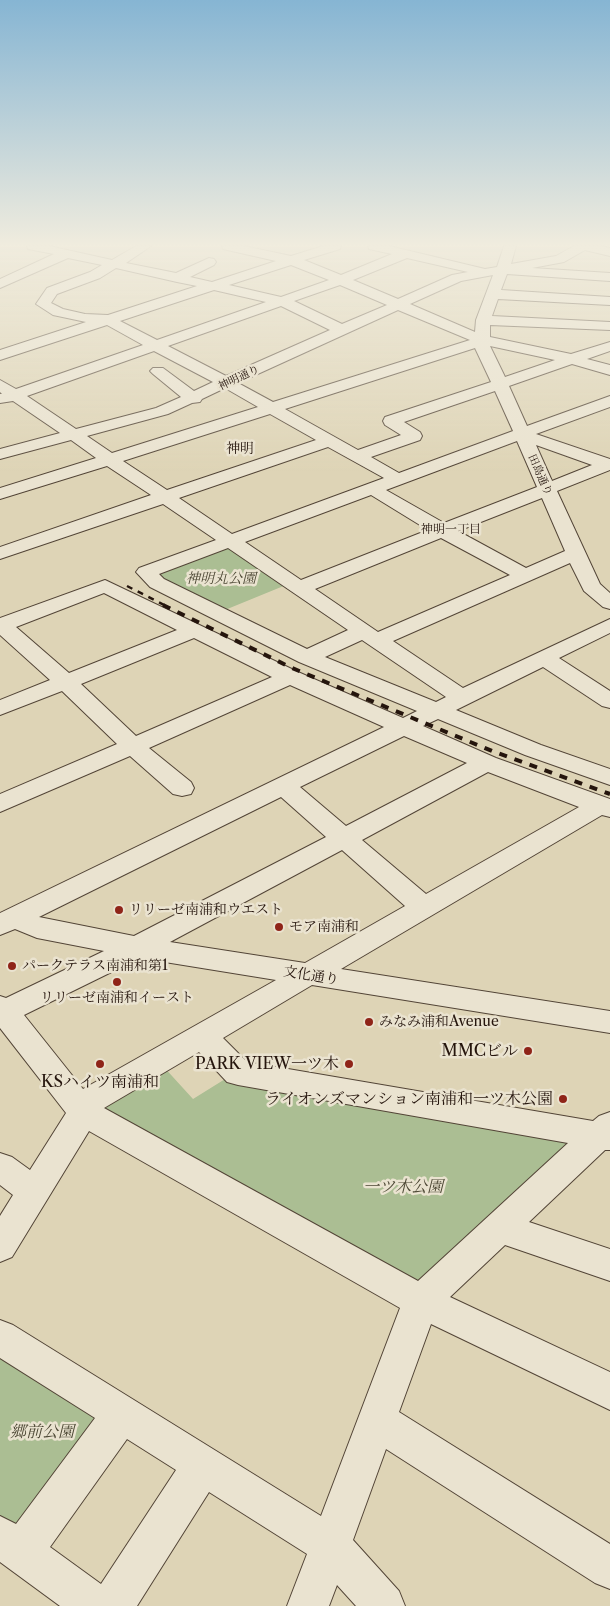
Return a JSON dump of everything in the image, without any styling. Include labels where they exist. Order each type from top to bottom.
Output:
[{"type":"street","points":[[0,355],[100,321]]},
{"type":"street","points":[[110,321],[157,344],[396,478]]},
{"type":"street","points":[[5,393],[157,344],[192,328],[216,321]]},
{"type":"street","points":[[323,321],[342,330]]},
{"type":"street","name":"神明通り","points":[[0,454],[162,411],[194,399],[361,321]]},
{"type":"street","points":[[435,321],[482,342],[573,359],[610,370]]},
{"type":"street","points":[[482,342],[483,321]]},
{"type":"street","points":[[503,321],[610,326]]},
{"type":"street","points":[[192,328],[213,339]]},
{"type":"street","points":[[0,494],[482,342]]},
{"type":"street","name":"田島通り","points":[[482,342],[590,586],[610,603]]},
{"type":"street","points":[[357,456],[414,436],[391,421],[610,346]]},
{"type":"street","points":[[16,349],[34,360]]},
{"type":"street","points":[[158,371],[194,399]]},
{"type":"street","points":[[5,393],[74,435],[461,697]]},
{"type":"street","points":[[610,401],[396,478],[146,572],[157,582],[307,657],[533,750],[610,777]]},
{"type":"street","points":[[522,434],[610,464]]},
{"type":"street","points":[[0,553],[329,441]]},
{"type":"street","points":[[300,587],[610,464]]},
{"type":"street","points":[[370,488],[443,531],[525,575]]},
{"type":"street","points":[[307,657],[370,636],[576,554]]},
{"type":"street","points":[[182,788],[133,746],[66,682],[0,625],[105,586],[192,631],[290,677],[487,763],[605,807]]},
{"type":"street","points":[[7,921],[461,697],[610,626]]},
{"type":"street","points":[[0,708],[192,631]]},
{"type":"street","points":[[544,658],[610,701]]},
{"type":"street","points":[[0,804],[290,677]]},
{"type":"street","points":[[487,763],[4,1019],[83,1112],[421,1301],[610,1391]]},
{"type":"street","points":[[283,786],[424,907]]},
{"type":"street","points":[[0,1246],[91,1100],[304,975],[605,807]]},
{"type":"street","name":"文化通り","points":[[7,921],[137,947],[304,975],[610,1022]]},
{"type":"street","points":[[202,1035],[238,1073],[606,1133]]},
{"type":"street","points":[[308,1606],[421,1301],[606,1133]]},
{"type":"street","points":[[0,1167],[34,1191]]},
{"type":"street","points":[[501,1228],[610,1265]]},
{"type":"street","points":[[0,1337],[330,1545],[384,1606]]},
{"type":"street","points":[[96,1606],[10,1544],[122,1414]]},
{"type":"street","points":[[376,1420],[610,1568]]},
{"type":"street","points":[[112,1606],[203,1465]]},
{"type":"green space","name":"神明丸公園","points":[[225,547],[231,547],[286,585],[220,612],[160,581],[157,572]]},
{"type":"green space","name":"一ツ木公園","points":[[162,1065],[193,1099],[230,1076],[564,1138],[569,1145],[418,1281],[103,1108]]},
{"type":"green space","name":"郷前公園","points":[[0,1355],[103,1421],[22,1532],[0,1516]]},
{"type":"railway","points":[[127,586],[166,606]]},
{"type":"railway","points":[[163,605],[292,668],[492,751],[610,794]]},
{"type":"place","name":"リリーゼ南浦和ウエスト","points":[[119,910]]},
{"type":"place","name":"モア南浦和","points":[[279,927]]},
{"type":"place","name":"パークテラス南浦和第1","points":[[12,966]]},
{"type":"place","name":"リリーゼ南浦和イースト","points":[[117,982]]},
{"type":"place","name":"みなみ浦和Avenue","points":[[369,1022]]},
{"type":"place","name":"MMCビル","points":[[528,1051]]},
{"type":"place","name":"KSハイツ南浦和","points":[[100,1064]]},
{"type":"place","name":"PARK VIEW一ツ木","points":[[349,1064]]},
{"type":"place","name":"ライオンズマンション南浦和一ツ木公園","points":[[563,1099]]},
{"type":"district","name":"神明","points":[[240,449]]},
{"type":"district","name":"神明一丁目","points":[[451,530]]}]
